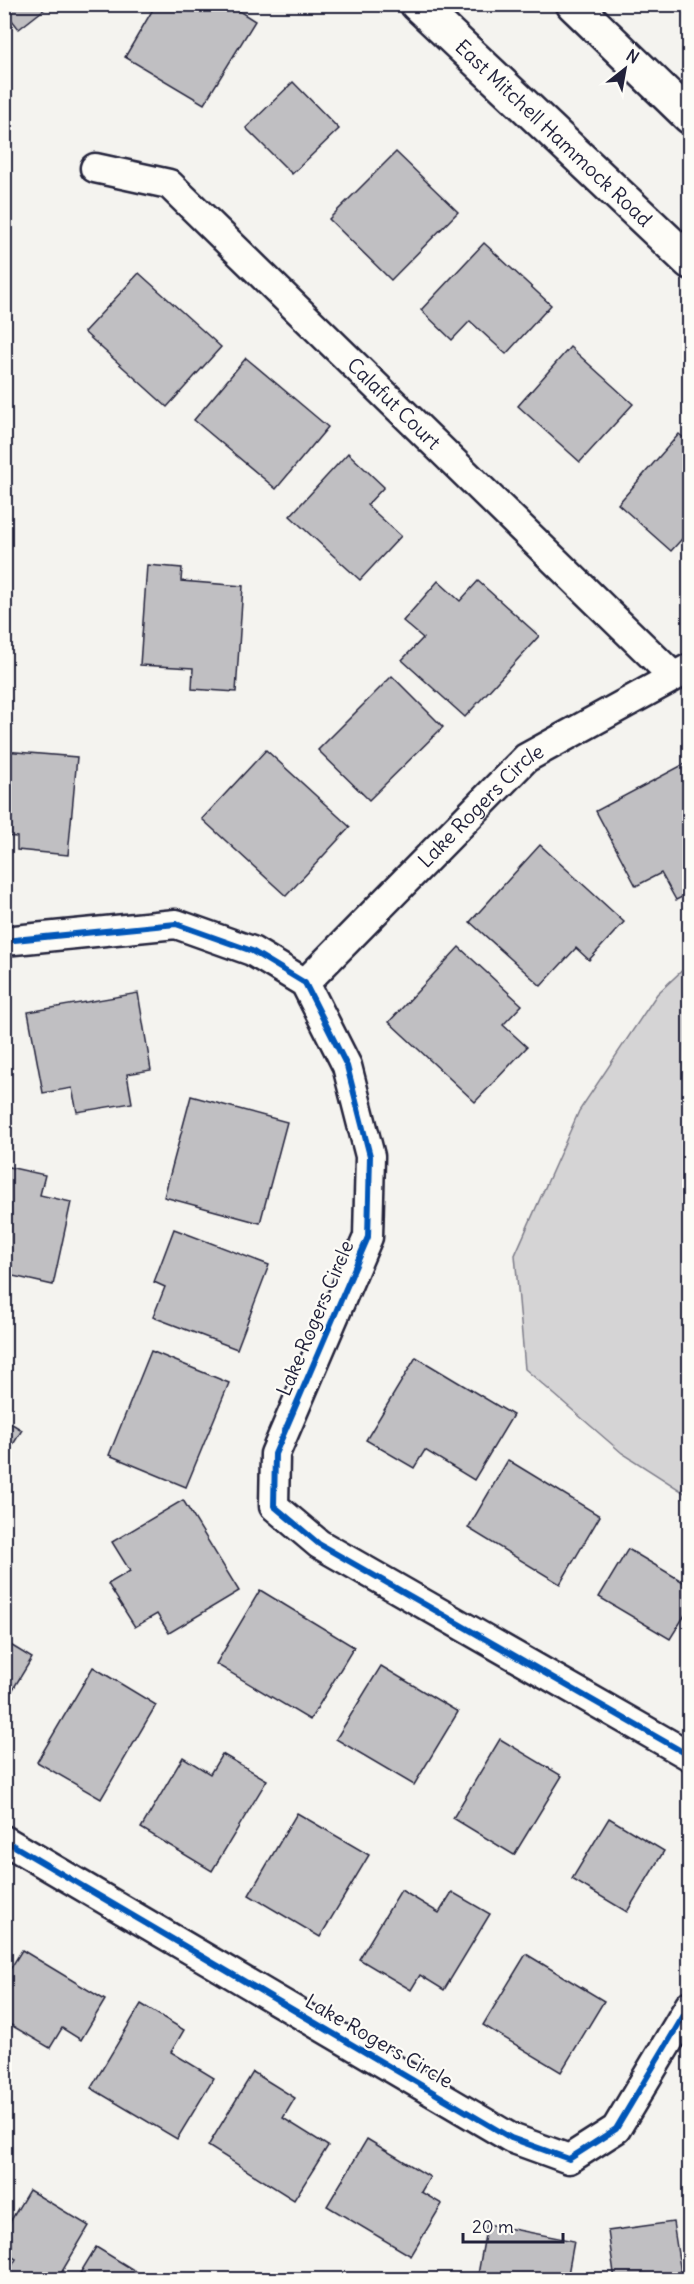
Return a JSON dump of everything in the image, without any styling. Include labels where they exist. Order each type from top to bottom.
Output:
[{"type":"street","name":"East Mitchell Hammock Road","points":[[417,4],[690,262]]},
{"type":"street","points":[[573,4],[690,117]]},
{"type":"street","name":"Calafut Court","points":[[95,168],[169,184],[681,672]]},
{"type":"street","name":"Lake Rogers Circle","points":[[681,672],[526,758],[305,983],[347,1066],[370,1156],[368,1237],[275,1454],[274,1506],[319,1544],[690,1756]]},
{"type":"street","points":[[4,941],[176,924],[252,951],[305,983]]},
{"type":"street","name":"Lake Rogers Circle","points":[[4,1840],[511,2138],[569,2159],[616,2129],[690,2006]]},
{"type":"shaded area","points":[[689,964],[689,1496],[622,1453],[525,1369],[515,1255],[579,1111],[657,994]]},
{"type":"building","points":[[4,4],[51,4],[19,29],[4,10]]},
{"type":"building","points":[[156,4],[228,4],[255,21],[204,104],[125,57]]},
{"type":"building","points":[[293,82],[339,129],[292,174],[246,128]]},
{"type":"building","points":[[396,152],[458,212],[391,280],[329,219]]},
{"type":"building","points":[[484,243],[551,305],[506,354],[470,321],[452,340],[421,310]]},
{"type":"building","points":[[139,273],[221,347],[167,407],[84,332]]},
{"type":"building","points":[[570,347],[633,404],[580,462],[518,406]]},
{"type":"building","points":[[246,358],[328,427],[276,489],[194,420]]},
{"type":"building","points":[[679,434],[690,443],[690,530],[671,551],[618,504]]},
{"type":"building","points":[[348,453],[384,487],[367,505],[401,536],[360,580],[290,516]]},
{"type":"building","points":[[147,565],[182,568],[181,581],[243,586],[236,692],[192,689],[193,668],[140,665]]},
{"type":"building","points":[[438,581],[460,601],[478,581],[539,636],[465,717],[402,660],[423,638],[403,621]]},
{"type":"building","points":[[392,676],[443,727],[369,800],[318,750]]},
{"type":"building","points":[[266,750],[350,827],[286,896],[202,819]]},
{"type":"building","points":[[4,751],[77,757],[68,855],[17,850],[17,837],[4,836]]},
{"type":"building","points":[[690,761],[690,893],[676,900],[661,873],[636,886],[596,811]]},
{"type":"building","points":[[540,845],[624,922],[589,960],[576,948],[541,986],[470,922]]},
{"type":"building","points":[[459,947],[522,1005],[503,1025],[527,1047],[475,1102],[389,1022]]},
{"type":"building","points":[[138,993],[151,1070],[127,1074],[132,1103],[77,1112],[72,1088],[43,1093],[28,1012]]},
{"type":"building","points":[[191,1096],[287,1122],[260,1223],[164,1197]]},
{"type":"building","points":[[4,1166],[45,1175],[40,1195],[71,1202],[53,1285],[4,1274]]},
{"type":"building","points":[[174,1229],[269,1265],[237,1349],[153,1317],[165,1287],[154,1282]]},
{"type":"building","points":[[151,1351],[229,1383],[186,1487],[109,1455]]},
{"type":"building","points":[[416,1357],[513,1415],[474,1480],[425,1450],[414,1468],[366,1440]]},
{"type":"building","points":[[4,1419],[22,1430],[4,1459]]},
{"type":"building","points":[[508,1460],[600,1516],[560,1584],[468,1528]]},
{"type":"building","points":[[183,1500],[239,1591],[169,1633],[157,1614],[135,1627],[108,1584],[130,1571],[112,1542]]},
{"type":"building","points":[[628,1549],[690,1586],[690,1607],[670,1639],[599,1597]]},
{"type":"building","points":[[260,1590],[354,1647],[310,1720],[216,1664]]},
{"type":"building","points":[[4,1641],[32,1658],[4,1704]]},
{"type":"building","points":[[381,1666],[458,1712],[414,1785],[336,1739]]},
{"type":"building","points":[[93,1667],[156,1705],[101,1799],[37,1762]]},
{"type":"building","points":[[500,1739],[562,1776],[514,1855],[453,1818]]},
{"type":"building","points":[[222,1754],[267,1780],[212,1871],[141,1828],[183,1757],[210,1774]]},
{"type":"building","points":[[297,1813],[369,1855],[320,1937],[249,1895]]},
{"type":"building","points":[[609,1818],[664,1851],[627,1912],[572,1879]]},
{"type":"building","points":[[401,1890],[439,1913],[452,1892],[490,1914],[444,1990],[420,1975],[411,1990],[359,1959]]},
{"type":"building","points":[[22,1950],[105,2000],[81,2040],[62,2028],[50,2048],[4,2021],[4,1979]]},
{"type":"building","points":[[526,1954],[604,2001],[561,2072],[483,2025]]},
{"type":"building","points":[[141,2004],[184,2030],[171,2052],[214,2078],[177,2139],[91,2088]]},
{"type":"building","points":[[253,2072],[295,2098],[283,2118],[328,2146],[294,2200],[208,2146]]},
{"type":"building","points":[[367,2139],[430,2177],[421,2192],[442,2204],[411,2256],[327,2206]]},
{"type":"building","points":[[29,2190],[89,2226],[57,2280],[4,2280],[16,2259],[4,2252],[4,2232]]},
{"type":"building","points":[[673,2222],[682,2280],[615,2280],[608,2231]]},
{"type":"building","points":[[487,2224],[574,2241],[567,2280],[477,2280]]},
{"type":"building","points":[[96,2247],[150,2280],[76,2280]]},
{"type":"cycle path","points":[[4,941],[176,924],[252,951],[305,983],[347,1066],[370,1156],[368,1237],[275,1454],[274,1506],[319,1544],[690,1756]]},
{"type":"cycle path","points":[[4,1840],[511,2138],[569,2159],[616,2129],[690,2005]]}]
